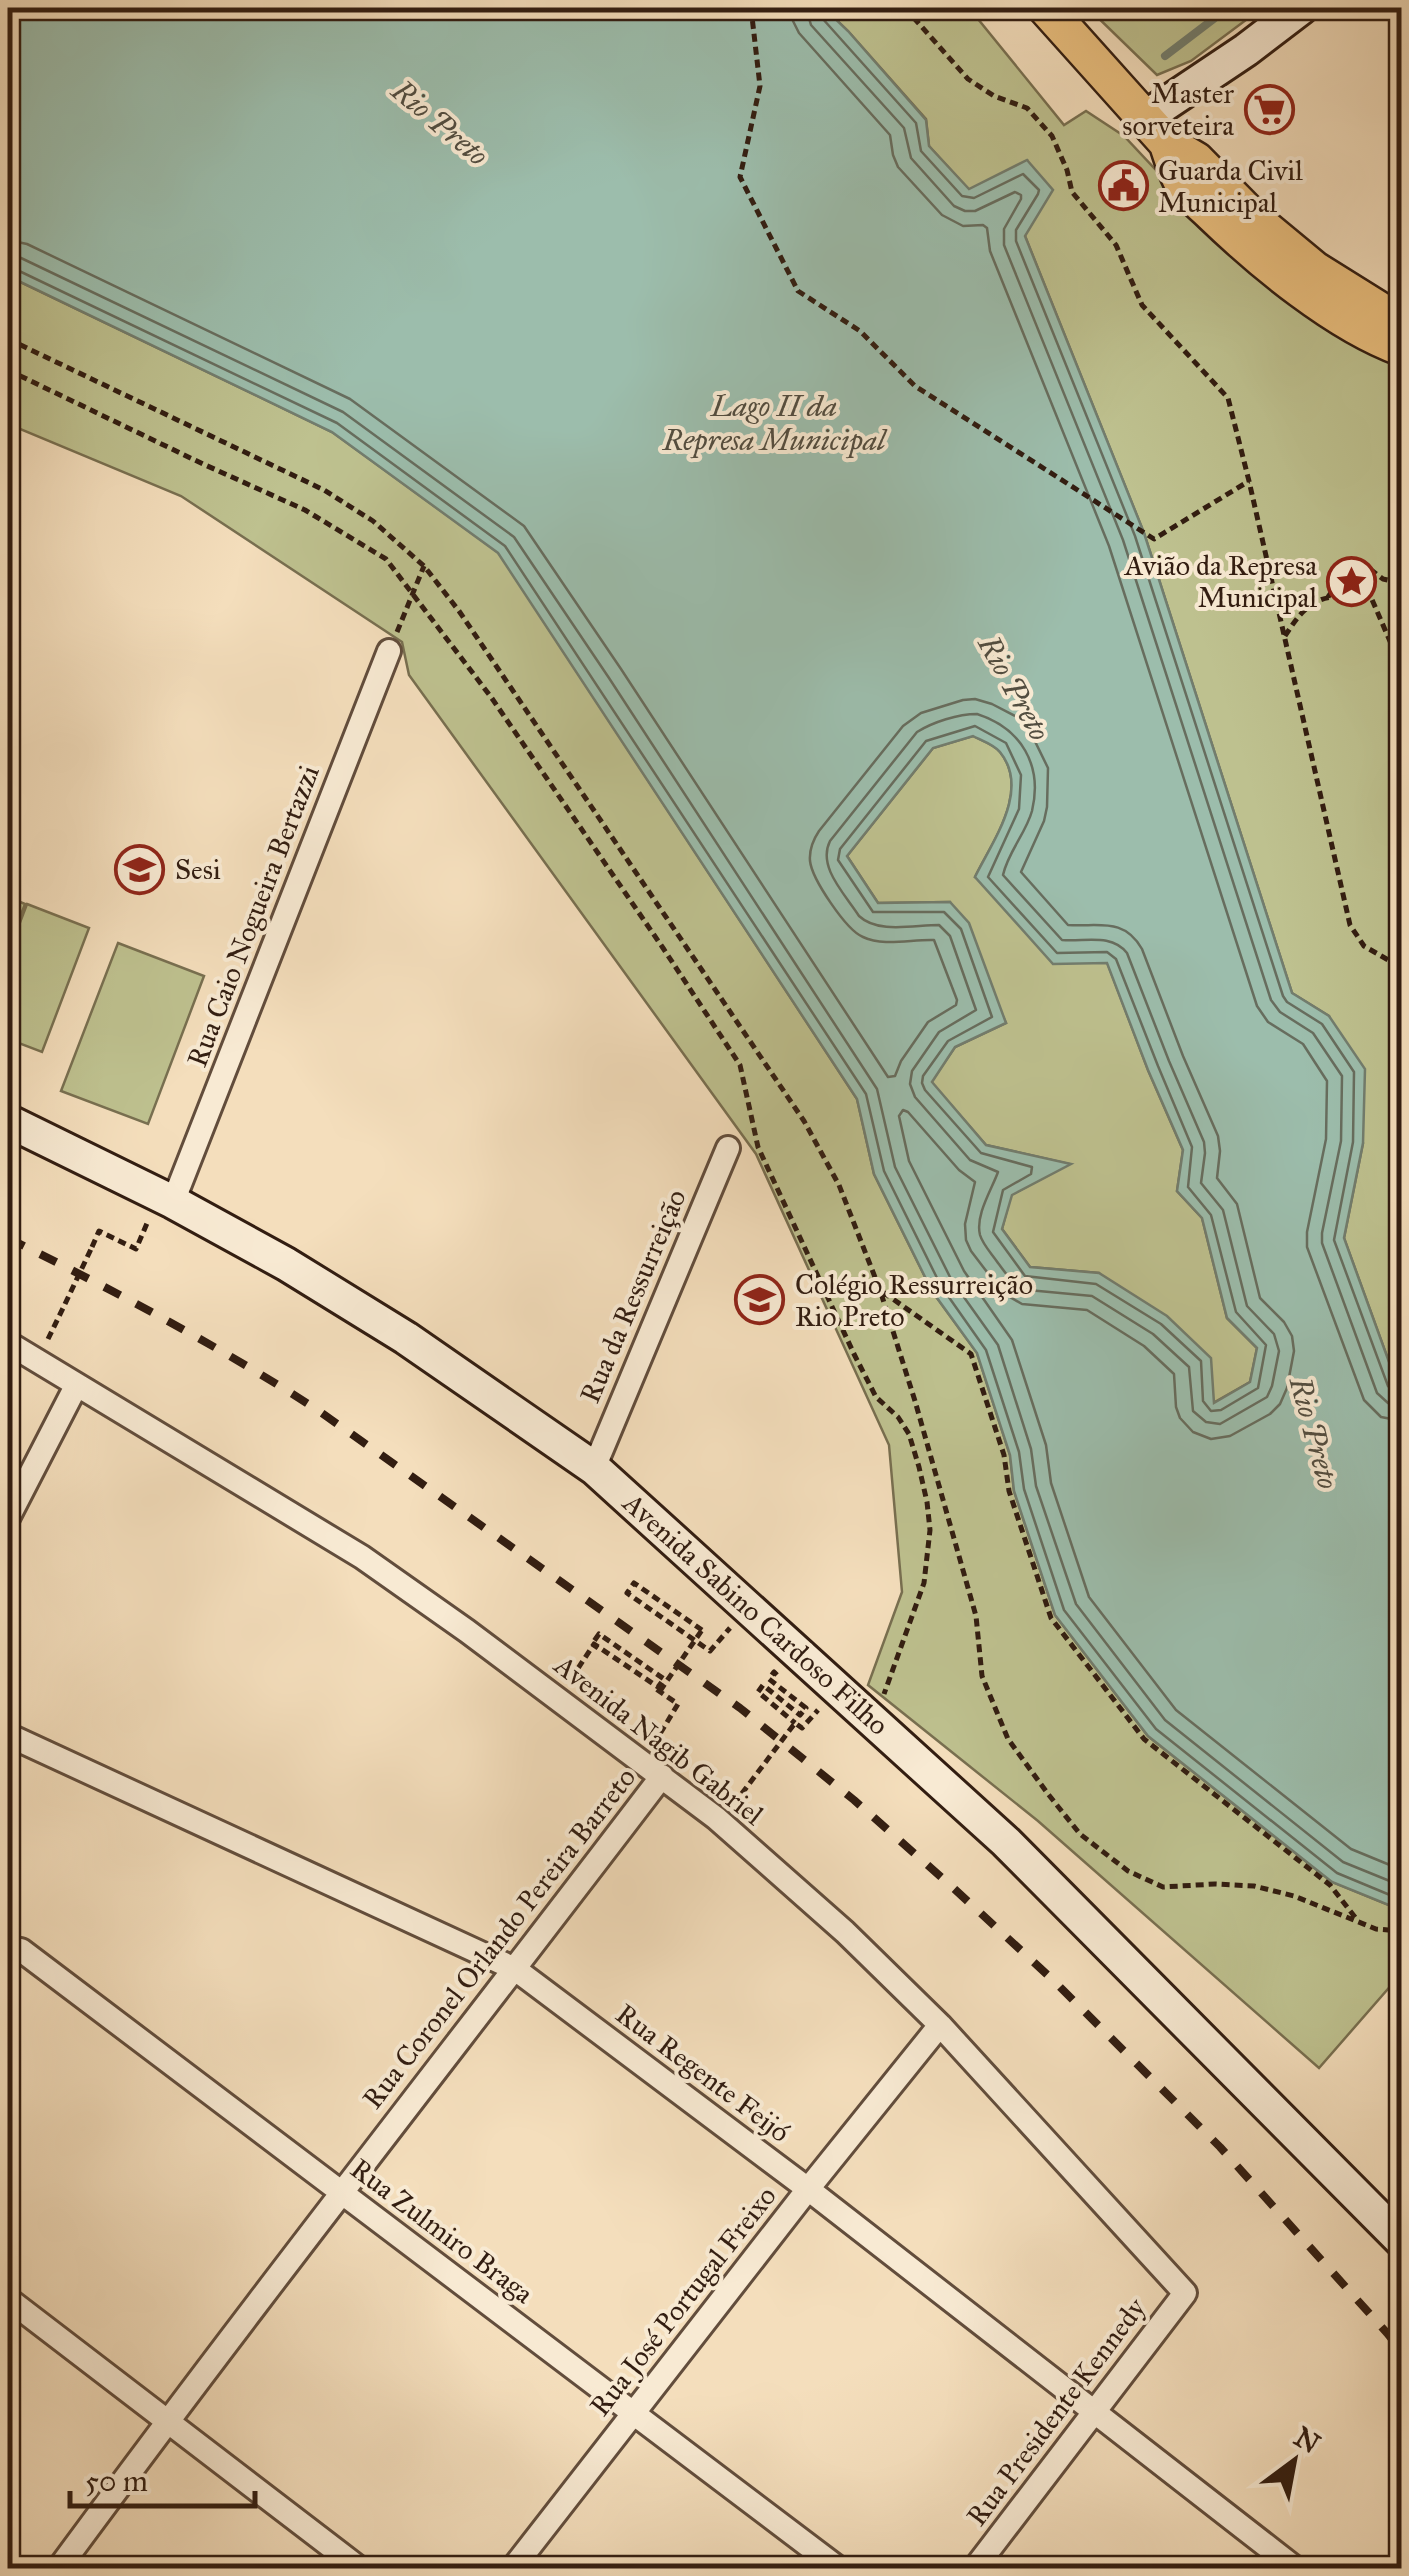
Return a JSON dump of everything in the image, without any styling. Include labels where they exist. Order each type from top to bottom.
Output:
[{"type":"main road","points":[[1046,8],[1155,131],[1196,160],[1255,220],[1314,269],[1402,324]]},
{"type":"main road","points":[[1155,131],[1246,50],[1302,8]]},
{"type":"main road","points":[[1155,131],[1184,187],[1236,237],[1329,309],[1384,342],[1402,344]]},
{"type":"main road","name":"Avenida Sabino Cardoso Filho","points":[[8,1121],[173,1202],[286,1264],[406,1338],[594,1468],[1006,1842],[1402,2241]]},
{"type":"street","name":"Rua Caio Nogueira Bertazzi","points":[[173,1202],[389,651]]},
{"type":"street","name":"Rua da Ressurreição","points":[[594,1468],[728,1148]]},
{"type":"street","name":"Avenida Nagib Gabriel","points":[[8,1344],[362,1557],[716,1818],[844,1932],[940,2025],[1185,2293]]},
{"type":"street","points":[[8,1518],[76,1386]]},
{"type":"street","name":"Rua Regente Feijó","points":[[8,1735],[515,1969],[808,2189],[1295,2568]]},
{"type":"street","name":"Rua Coronel Orlando Pereira Barreto","points":[[59,2568],[340,2192],[662,1776]]},
{"type":"street","name":"Rua Zulmiro Braga","points":[[8,1948],[21,1950],[838,2568]]},
{"type":"street","name":"Rua José Portugal Freixo","points":[[512,2568],[940,2025]]},
{"type":"street","name":"Rua Presidente Kennedy","points":[[976,2568],[1185,2293]]},
{"type":"street","points":[[8,2298],[359,2568]]},
{"type":"path","points":[[752,8],[760,86],[740,177],[798,290],[860,331],[914,386],[1154,539],[1249,481]]},
{"type":"path","points":[[905,8],[968,79],[994,96],[1027,108],[1052,136],[1072,192],[1116,245],[1142,306],[1228,398],[1350,925],[1364,946],[1402,968]]},
{"type":"path","points":[[8,370],[305,510],[386,559],[491,697],[740,1065],[758,1147],[876,1397],[898,1417],[909,1434],[927,1502],[930,1530],[924,1583],[882,1703]]},
{"type":"path","points":[[1285,636],[1305,609],[1328,597],[1346,568],[1356,563],[1383,579],[1402,583]]},
{"type":"path","points":[[389,651],[424,566]]},
{"type":"path","points":[[1328,597],[1352,597],[1367,588],[1368,568]]},
{"type":"path","points":[[1367,588],[1402,668]]},
{"type":"path","points":[[38,1360],[100,1232],[136,1250]]},
{"type":"path","points":[[880,1290],[972,1354],[1004,1455],[1008,1491],[1050,1618],[1144,1739],[1330,1885],[1360,1923]]},
{"type":"path","points":[[660,1692],[702,1630],[634,1583],[627,1593],[710,1650],[734,1623]]},
{"type":"path","points":[[570,1678],[594,1644],[658,1688],[664,1679],[599,1634],[594,1646],[678,1704],[656,1742]]},
{"type":"path","points":[[774,1672],[819,1709],[802,1728],[795,1723],[758,1692],[763,1686],[800,1715],[806,1708],[769,1679],[774,1672]]},
{"type":"path","points":[[716,1818],[726,1805],[732,1808],[795,1723]]},
{"type":"green space","points":[[824,8],[969,8],[1064,125],[1086,111],[1124,136],[1186,202],[1401,369],[1401,1395],[1344,1238],[1363,1143],[1329,1016],[1292,993],[1144,533],[1025,236],[1027,161],[969,190],[929,146],[926,119]]},
{"type":"green space","points":[[1088,8],[1262,8],[1191,61],[1157,75]]},
{"type":"green space","points":[[8,276],[332,432],[499,553],[857,1099],[874,1174],[932,1291],[977,1353],[1010,1455],[1014,1491],[1055,1615],[1148,1736],[1332,1882],[1401,1910],[1401,1988],[1394,1982],[1319,2068],[1038,1821],[868,1685],[902,1592],[889,1445],[756,1154],[409,675],[402,642],[181,496],[8,424]]},
{"type":"green space","points":[[973,736],[1000,752],[1012,783],[1006,816],[975,877],[1107,962],[1183,1150],[1177,1191],[1202,1218],[1227,1318],[1257,1348],[1250,1382],[1213,1403],[1099,1273],[1030,1267],[1002,1229],[1011,1195],[1069,1164],[986,1145],[931,1082],[955,1047],[1006,1023],[950,902],[878,903],[847,856],[933,748]]},
{"type":"green space","points":[[8,897],[25,904],[8,949]]},
{"type":"green space","points":[[27,904],[89,928],[42,1052],[8,1039],[8,954]]},
{"type":"green space","points":[[118,943],[204,976],[148,1124],[61,1091]]},
{"type":"water","name":"Lago II da Represa Municipal","points":[[8,8],[824,8],[926,120],[929,146],[969,189],[1027,160],[1053,190],[1025,236],[1144,533],[1292,993],[1329,1016],[1365,1069],[1363,1143],[1344,1238],[1401,1395],[1401,1910],[1332,1882],[1148,1736],[1055,1615],[1014,1491],[1010,1455],[977,1353],[932,1291],[874,1174],[857,1099],[498,553],[332,432],[8,276]],"holes":[[[973,736],[1000,752],[1012,783],[1006,816],[975,877],[1053,964],[1107,963],[1183,1150],[1177,1191],[1202,1218],[1227,1318],[1257,1348],[1250,1382],[1214,1403],[1211,1358],[1167,1316],[1099,1273],[1030,1267],[1002,1229],[1012,1195],[1071,1164],[986,1145],[932,1082],[955,1047],[1006,1023],[969,923],[950,902],[878,903],[847,856],[933,748]]]},
{"type":"waterway","points":[[1165,56],[1228,8]]},
{"type":"railway","points":[[8,1238],[164,1319],[316,1409],[740,1708],[854,1800],[1052,1979],[1220,2147],[1402,2352]]},
{"type":"place","name":"Master sorveteira","points":[[1269,109]]},
{"type":"place","name":"Guarda Civil Municipal","points":[[1123,186]]},
{"type":"place","name":"Avião da Represa Municipal","points":[[1352,581]]},
{"type":"place","name":"Sesi","points":[[140,869]]},
{"type":"place","name":"Colégio Ressurreição Rio Preto","points":[[760,1300]]},
{"type":"water label","name":"Rio Preto","points":[[440,123]]},
{"type":"water label","name":"Rio Preto","points":[[1014,688]]},
{"type":"water label","name":"Rio Preto","points":[[1314,1433]]}]
